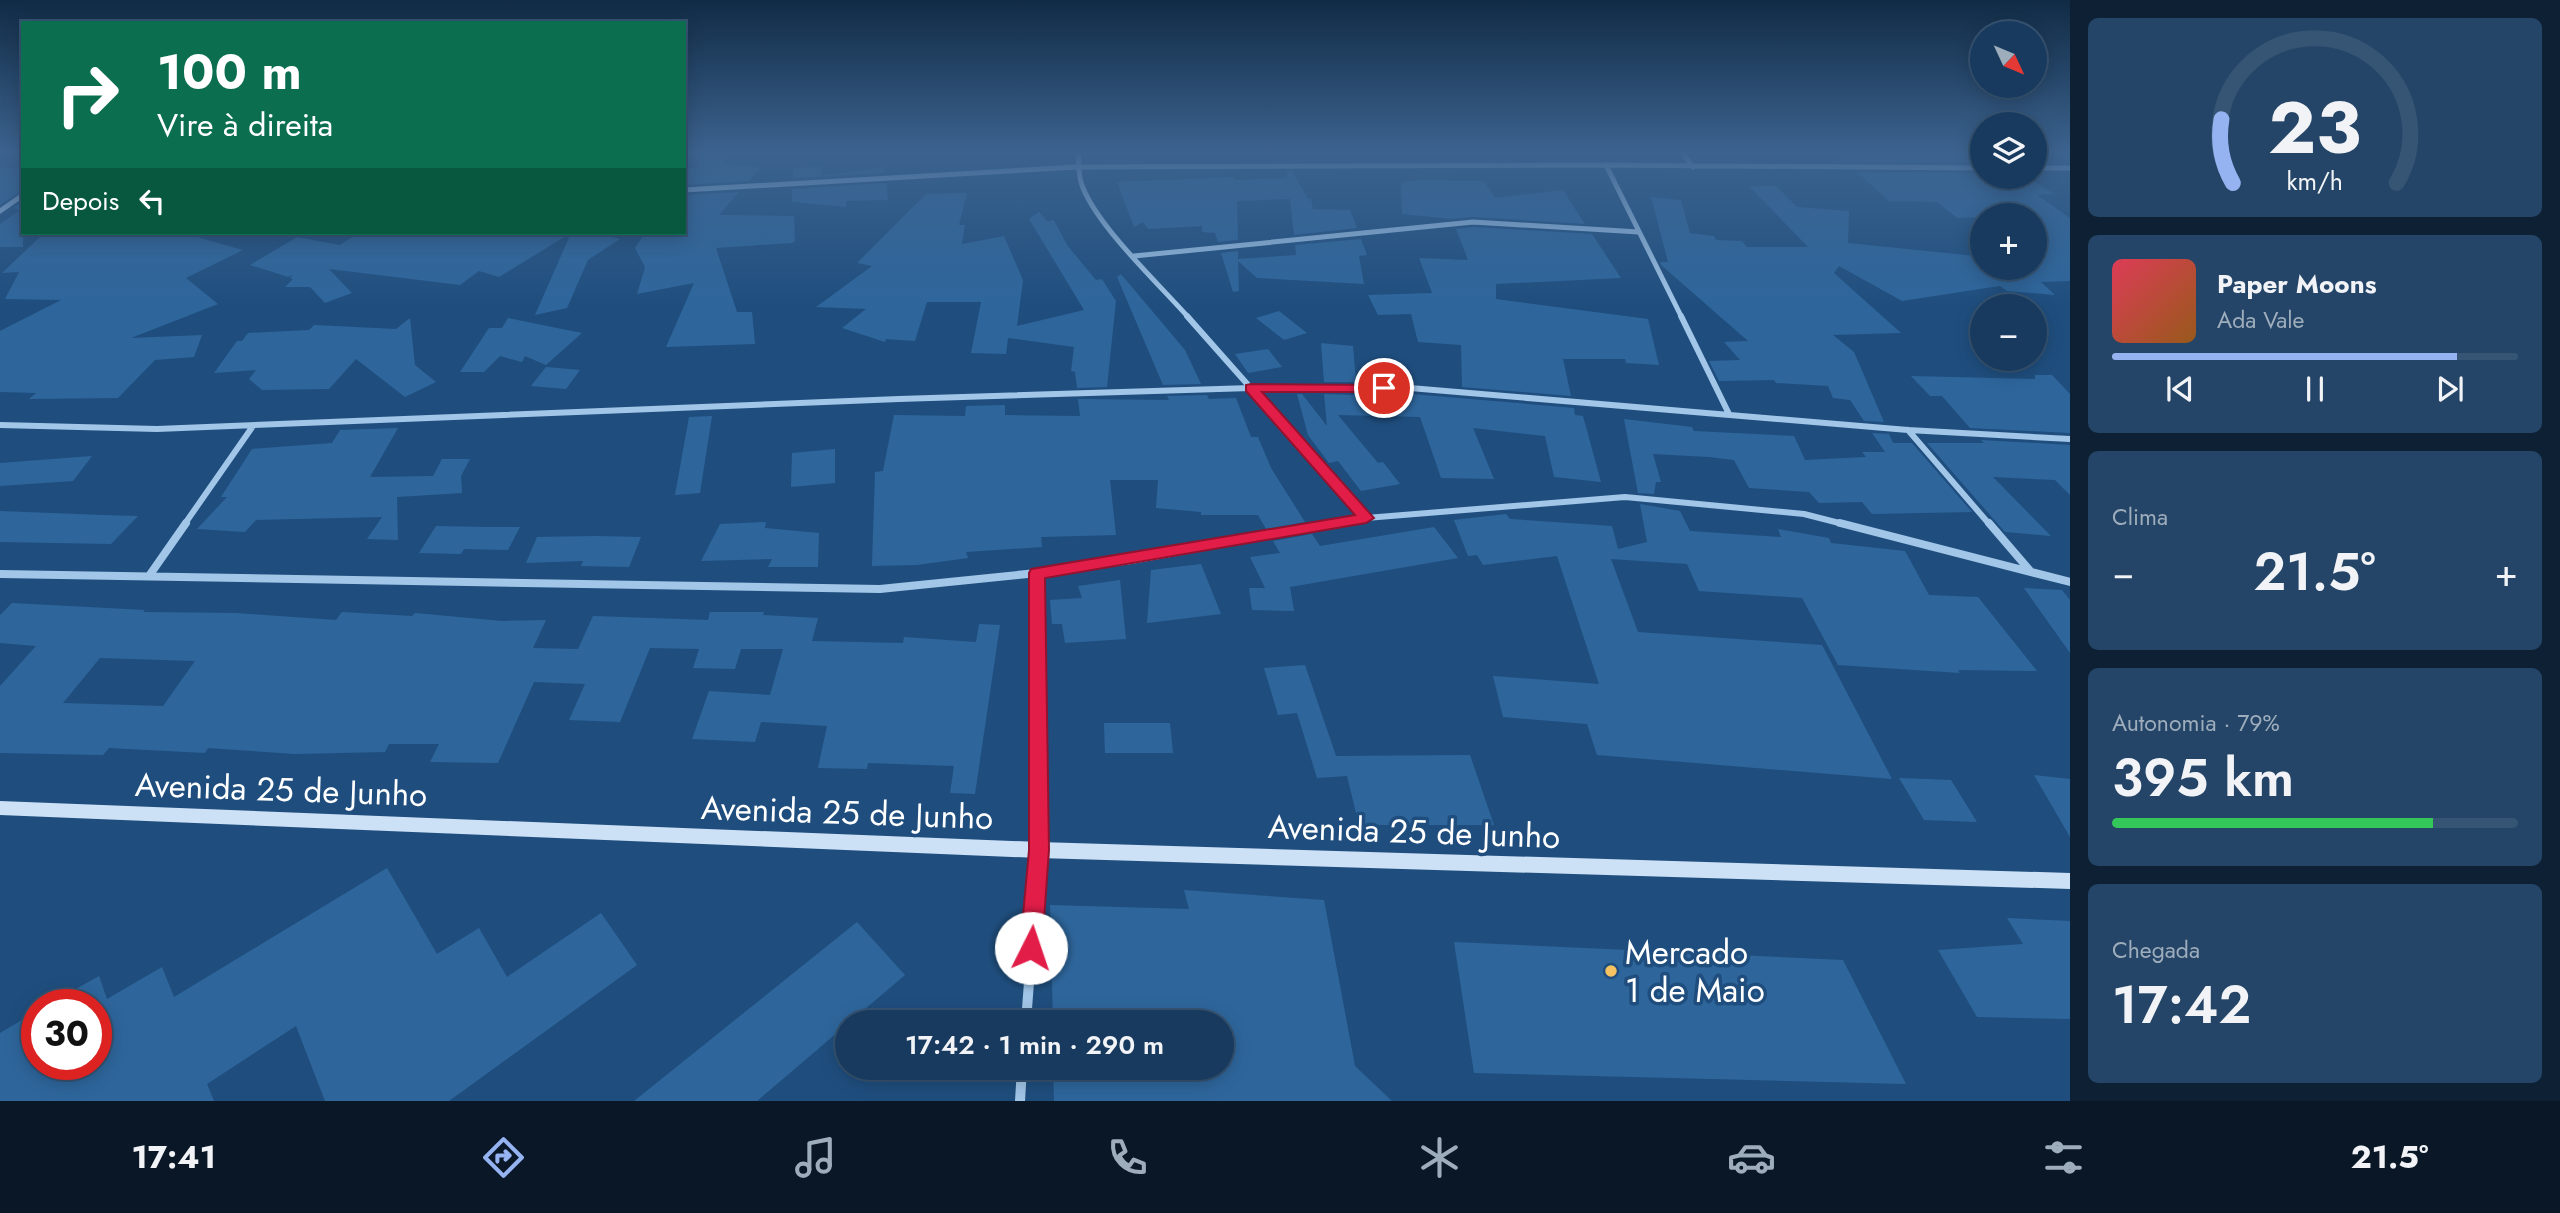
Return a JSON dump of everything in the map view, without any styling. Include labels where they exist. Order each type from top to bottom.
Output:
[{"type":"street","points":[[1091,202],[1134,256],[1366,518]]},
{"type":"street","points":[[1624,202],[1729,414]]},
{"type":"street","points":[[1134,256],[1474,222],[1639,232]]},
{"type":"street","points":[[0,425],[157,429],[655,407],[1251,388],[1410,388],[1908,430],[2070,439]]},
{"type":"street","points":[[149,576],[253,426]]},
{"type":"street","points":[[1908,430],[2031,573]]},
{"type":"street","points":[[0,574],[880,589],[1037,573],[1366,518],[1625,497],[1766,508],[1842,522],[2070,582]]},
{"type":"street","points":[[1027,1010],[1039,850],[1037,573]]},
{"type":"street","name":"Avenida 25 de Junho","points":[[0,808],[1039,850],[2070,881]]},
{"type":"street","points":[[1020,1101],[1021,1080]]},
{"type":"building","points":[[686,202],[730,202],[719,215],[794,216],[795,241],[792,243],[716,248],[737,312],[752,312],[755,344],[666,347],[694,283],[637,294],[645,267],[635,248],[644,235],[686,235]]},
{"type":"building","points":[[796,202],[846,202],[846,207]]},
{"type":"building","points":[[918,202],[965,202],[959,225],[965,225],[962,244],[1004,236],[1023,280],[1017,326],[1084,310],[1029,219],[1039,212],[1047,221],[1054,220],[1067,245],[1096,280],[1102,279],[1116,301],[1107,387],[1077,388],[1075,372],[1071,371],[1074,347],[1008,338],[1006,354],[971,353],[981,302],[927,302],[915,341],[886,339],[885,342],[842,328],[866,309],[816,307],[872,266],[857,263]]},
{"type":"building","points":[[1125,202],[1237,202],[1238,240],[1218,242],[1215,233],[1202,232],[1202,226],[1148,229],[1143,222],[1134,227]]},
{"type":"building","points":[[1290,202],[1312,202],[1313,209],[1350,210],[1357,228],[1294,235]]},
{"type":"building","points":[[1402,202],[1571,202],[1585,224],[1473,217],[1452,219],[1402,214]]},
{"type":"building","points":[[1652,202],[1682,202],[1690,233],[1714,236],[1716,240],[1742,241],[1747,247],[1808,247],[1765,202],[1792,202],[1797,207],[1849,211],[1848,243],[1970,255],[1970,280],[2047,280],[2047,203],[1970,203],[1970,218],[1957,218],[1937,202],[2048,202],[2070,218],[2070,281],[2041,282],[2055,295],[2007,291],[2000,286],[1902,301],[1839,266],[1834,273],[1901,333],[1833,335],[1854,352],[1884,422],[1864,421],[1850,400],[1833,398],[1828,386],[1776,383],[1774,380],[1719,381],[1709,361],[1740,360],[1724,342],[1748,341],[1661,265],[1660,262],[1668,262]]},
{"type":"building","points":[[21,203],[23,247],[0,247],[0,224],[20,210],[13,208]]},
{"type":"building","points":[[1473,227],[1592,234],[1621,278],[1496,284],[1496,299],[1648,319],[1659,365],[1626,363],[1625,359],[1563,359],[1571,396],[1462,387],[1461,345],[1418,342],[1411,314],[1378,315],[1368,295],[1432,293],[1419,258],[1468,260],[1456,229]]},
{"type":"building","points":[[42,235],[190,235],[243,250],[186,278],[218,304],[131,338],[202,335],[194,357],[155,360],[118,398],[29,399],[36,393],[0,392],[0,331],[61,300],[5,299],[19,272],[2,273]]},
{"type":"building","points":[[355,235],[568,235],[499,277],[479,271],[460,285],[329,269],[352,293],[325,303],[310,287],[285,287],[293,279],[290,278],[292,275],[288,277],[250,265],[297,237],[340,245]]},
{"type":"building","points":[[570,235],[604,235],[620,239],[588,260],[567,308],[535,315]]},
{"type":"building","points":[[1361,239],[1367,255],[1359,256],[1364,284],[1257,278],[1238,261],[1239,291],[1233,292],[1221,253],[1238,251],[1238,259],[1296,255],[1295,245]]},
{"type":"building","points":[[1121,274],[1185,350],[1201,384],[1163,385],[1117,277]]},
{"type":"building","points":[[1279,311],[1307,333],[1284,340],[1256,318]]},
{"type":"building","points":[[410,318],[415,365],[436,382],[405,397],[356,359],[329,389],[262,390],[249,379],[256,370],[214,373],[237,341],[242,341],[248,333],[309,330],[314,325],[396,329]]},
{"type":"building","points":[[508,318],[582,333],[546,365],[525,356],[522,362],[500,356],[484,372],[460,372],[489,328],[502,328]]},
{"type":"building","points":[[1321,343],[1353,346],[1356,382],[1324,382]]},
{"type":"building","points":[[1268,349],[1282,367],[1248,373],[1235,354]]},
{"type":"building","points":[[546,367],[580,370],[566,389],[531,386]]},
{"type":"building","points":[[2035,375],[2052,375],[2070,394],[2070,433],[1970,428],[1942,396],[1930,396],[1911,376],[2035,379]]},
{"type":"building","points":[[1297,394],[1302,394],[1327,426],[1324,394],[1413,397],[1412,394],[1574,408],[1575,415],[1583,416],[1601,482],[1554,477],[1545,436],[1473,428],[1494,479],[1441,478],[1420,417],[1338,415],[1378,463],[1383,462],[1400,484],[1361,491],[1338,461],[1329,463],[1308,435]]},
{"type":"building","points":[[1207,395],[1209,399],[1236,398],[1251,437],[1258,437],[1271,468],[1305,522],[1266,529],[1258,515],[1201,515],[1201,512],[1156,508],[1158,480],[1110,480],[1116,535],[1041,537],[1042,547],[966,552],[968,558],[917,565],[872,566],[875,472],[883,471],[894,415],[965,416],[966,406],[1005,405],[1005,415],[1080,416],[1078,399],[1169,400],[1167,396]]},
{"type":"building","points":[[712,416],[700,493],[675,495],[689,417]]},
{"type":"building","points":[[1624,419],[1692,427],[1694,431],[1794,436],[1805,460],[1866,457],[1862,452],[1885,452],[1872,433],[1889,434],[1893,443],[1912,443],[1972,512],[1872,514],[1862,502],[1819,503],[1809,492],[1749,488],[1734,460],[1709,457],[1653,454],[1661,482],[1656,482],[1654,494],[1638,493]]},
{"type":"building","points":[[398,428],[370,477],[433,476],[442,459],[470,459],[461,476],[462,493],[397,497],[398,540],[367,539],[382,517],[256,520],[245,532],[197,529],[227,497],[221,497],[252,449],[332,443],[340,430]]},
{"type":"building","points":[[1981,440],[2070,445],[2070,495],[2055,480],[1993,477],[2051,536],[2005,532],[1927,443],[1984,443]]},
{"type":"building","points":[[835,449],[835,483],[791,487],[792,453]]},
{"type":"building","points":[[92,456],[73,481],[0,486],[0,463]]},
{"type":"building","points":[[1640,504],[1680,511],[1690,531],[1781,537],[1778,529],[1829,538],[1831,543],[1905,551],[1929,595],[1978,597],[2037,671],[1958,670],[1960,673],[1838,665],[1802,598],[1699,591],[1687,564],[1611,559],[1638,632],[1822,645],[1892,779],[1597,755],[1587,724],[1503,717],[1493,676],[1599,684],[1557,556],[1483,565],[1477,555],[1468,556],[1454,520],[1506,514],[1510,519],[1612,526],[1618,549],[1647,542]]},
{"type":"building","points":[[0,511],[138,516],[111,544],[0,542]]},
{"type":"building","points":[[766,522],[765,528],[819,533],[818,567],[768,567],[772,559],[701,561],[720,524]]},
{"type":"building","points":[[436,526],[520,527],[508,550],[464,549],[461,554],[419,553]]},
{"type":"building","points":[[1434,527],[1458,558],[1290,587],[1294,611],[1252,610],[1249,588],[1265,588],[1250,557],[1280,553],[1273,541],[1312,534],[1320,546]]},
{"type":"building","points":[[537,537],[641,537],[629,567],[581,566],[583,561],[526,563]]},
{"type":"building","points":[[1201,564],[1221,614],[1147,623],[1151,570]]},
{"type":"building","points":[[1120,580],[1126,639],[1065,643],[1062,624],[1052,624],[1050,600],[1082,598],[1078,586]]},
{"type":"building","points":[[2024,588],[2062,590],[2070,600],[2070,653]]},
{"type":"building","points":[[12,603],[145,610],[143,612],[236,613],[336,620],[342,612],[412,616],[415,613],[502,621],[546,620],[533,648],[578,649],[593,616],[708,620],[710,612],[764,612],[763,615],[818,618],[812,641],[903,643],[904,637],[976,642],[979,624],[1000,625],[975,794],[950,793],[954,766],[868,763],[867,769],[818,768],[827,726],[761,722],[755,742],[692,739],[709,691],[770,695],[783,649],[741,649],[735,669],[693,668],[699,649],[650,648],[620,722],[569,720],[585,684],[534,682],[498,763],[430,762],[439,744],[389,744],[385,752],[295,754],[208,748],[205,753],[109,748],[103,755],[0,753],[0,686],[36,646],[0,643],[0,615]],"holes":[[[100,658],[195,661],[163,706],[63,703]]]},
{"type":"building","points":[[1305,665],[1336,756],[1470,755],[1494,825],[1359,825],[1347,776],[1317,778],[1297,713],[1278,715],[1264,668]]},
{"type":"building","points":[[1104,723],[1170,723],[1173,753],[1105,753]]},
{"type":"building","points":[[2034,775],[2070,779],[2070,837]]},
{"type":"building","points":[[1899,778],[1951,780],[1977,822],[1924,820]]},
{"type":"building","points":[[387,868],[437,954],[479,928],[507,977],[601,913],[637,965],[449,1101],[325,1101],[296,1026],[207,1084],[214,1101],[0,1101],[0,1033],[21,1021],[21,1080],[112,1080],[112,996],[162,967],[174,997]]},
{"type":"building","points":[[1184,890],[1324,900],[1355,1066],[1392,1101],[1054,1101],[1053,1080],[1234,1080],[1234,1010],[1053,1010],[1050,905],[1189,909]]},
{"type":"building","points":[[2007,918],[2070,921],[2070,1019],[1977,1017],[1938,950],[2023,944]]},
{"type":"building","points":[[857,922],[905,975],[864,1010],[835,1010],[835,1035],[757,1101],[634,1101]]},
{"type":"building","points":[[1454,942],[1843,960],[1906,1084],[1474,1073]]},
{"type":"building","points":[[99,976],[104,989],[76,989]]},
{"type":"place","name":"Mercado 1 de Maio","points":[[1611,971]]},
{"type":"route","points":[[1031,948],[1039,850],[1037,573],[1366,518],[1251,388],[1384,388]]}]
